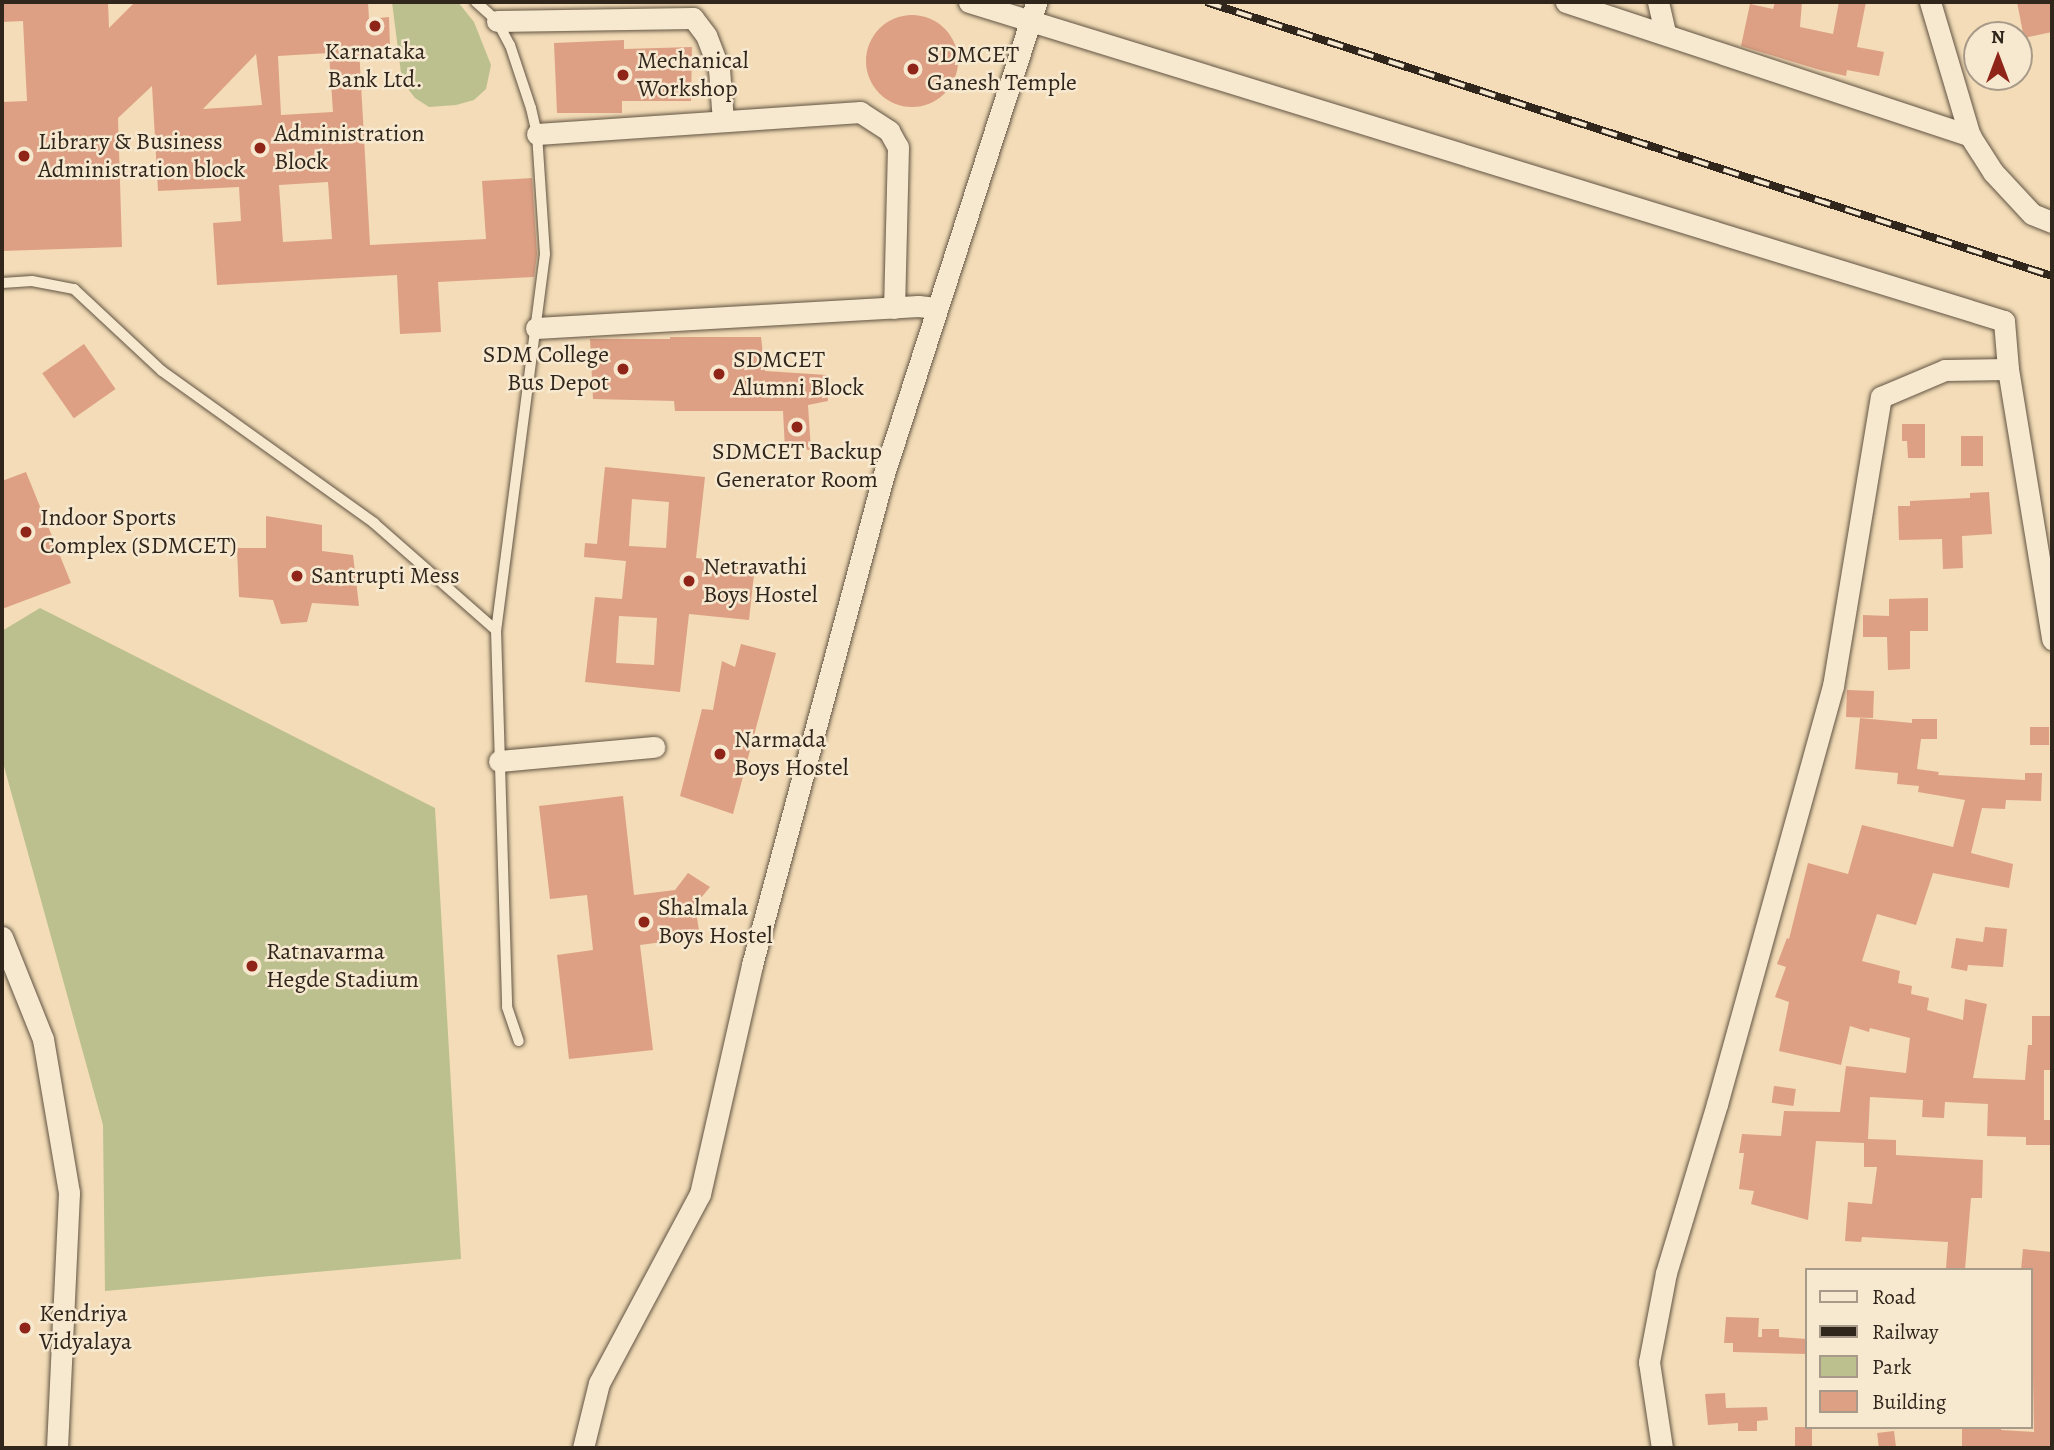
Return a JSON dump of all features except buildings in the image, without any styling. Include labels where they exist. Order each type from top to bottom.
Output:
[{"type":"street","points":[[969,2],[1030,23],[2004,321],[2008,369],[2052,639]]},
{"type":"street","points":[[583,1448],[599,1383],[700,1194],[752,965],[883,477],[1036,2]]},
{"type":"street","points":[[1566,2],[1970,136]]},
{"type":"street","points":[[1658,2],[1665,33]]},
{"type":"street","points":[[1930,2],[1970,136],[1993,172],[2024,206],[2032,214],[2052,222]]},
{"type":"street","points":[[497,21],[693,18],[706,35],[719,69],[723,121]]},
{"type":"street","points":[[537,135],[860,112],[889,131],[898,148],[894,308]]},
{"type":"street","points":[[536,328],[894,308],[937,309]]},
{"type":"street","points":[[1662,1448],[1649,1362],[1666,1273],[1717,1104],[1833,686],[1881,397],[1945,370],[2008,369]]},
{"type":"street","points":[[499,761],[654,747]]},
{"type":"street","points":[[2,937],[43,1039],[69,1193],[57,1448]]},
{"type":"lane","points":[[476,2],[497,21],[510,45],[537,135],[545,254],[496,630],[507,1007],[519,1041]]},
{"type":"lane","points":[[2,284],[33,281],[74,289],[162,371],[374,523],[496,630]]},
{"type":"green space","points":[[392,2],[458,2],[474,22],[491,65],[486,89],[474,100],[456,105],[429,107],[415,98],[402,81]]},
{"type":"green space","name":"Ratnavarma Hegde Stadium","points":[[40,608],[435,808],[461,1259],[105,1291],[103,1125],[2,759],[2,631]]},
{"type":"railway","points":[[1206,2],[2052,276]]},
{"type":"place","name":"Karnataka Bank Ltd.","points":[[375,26]]},
{"type":"place","name":"SDMCET Ganesh Temple","points":[[913,69]]},
{"type":"place","name":"Mechanical Workshop","points":[[623,75]]},
{"type":"place","name":"Administration Block","points":[[260,148]]},
{"type":"place","name":"Library & Business Administration block","points":[[24,156]]},
{"type":"place","name":"SDM College Bus Depot","points":[[623,369]]},
{"type":"place","name":"SDMCET Alumni Block","points":[[719,374]]},
{"type":"place","name":"SDMCET Backup Generator Room","points":[[797,427]]},
{"type":"place","name":"Indoor Sports Complex (SDMCET)","points":[[26,532]]},
{"type":"place","name":"Santrupti Mess","points":[[297,576]]},
{"type":"place","name":"Netravathi Boys Hostel","points":[[689,581]]},
{"type":"place","name":"Narmada Boys Hostel","points":[[720,754]]},
{"type":"place","name":"Shalmala Boys Hostel","points":[[644,922]]},
{"type":"place","name":"Ratnavarma Hegde Stadium","points":[[252,966]]},
{"type":"place","name":"Kendriya Vidyalaya","points":[[25,1328]]}]
